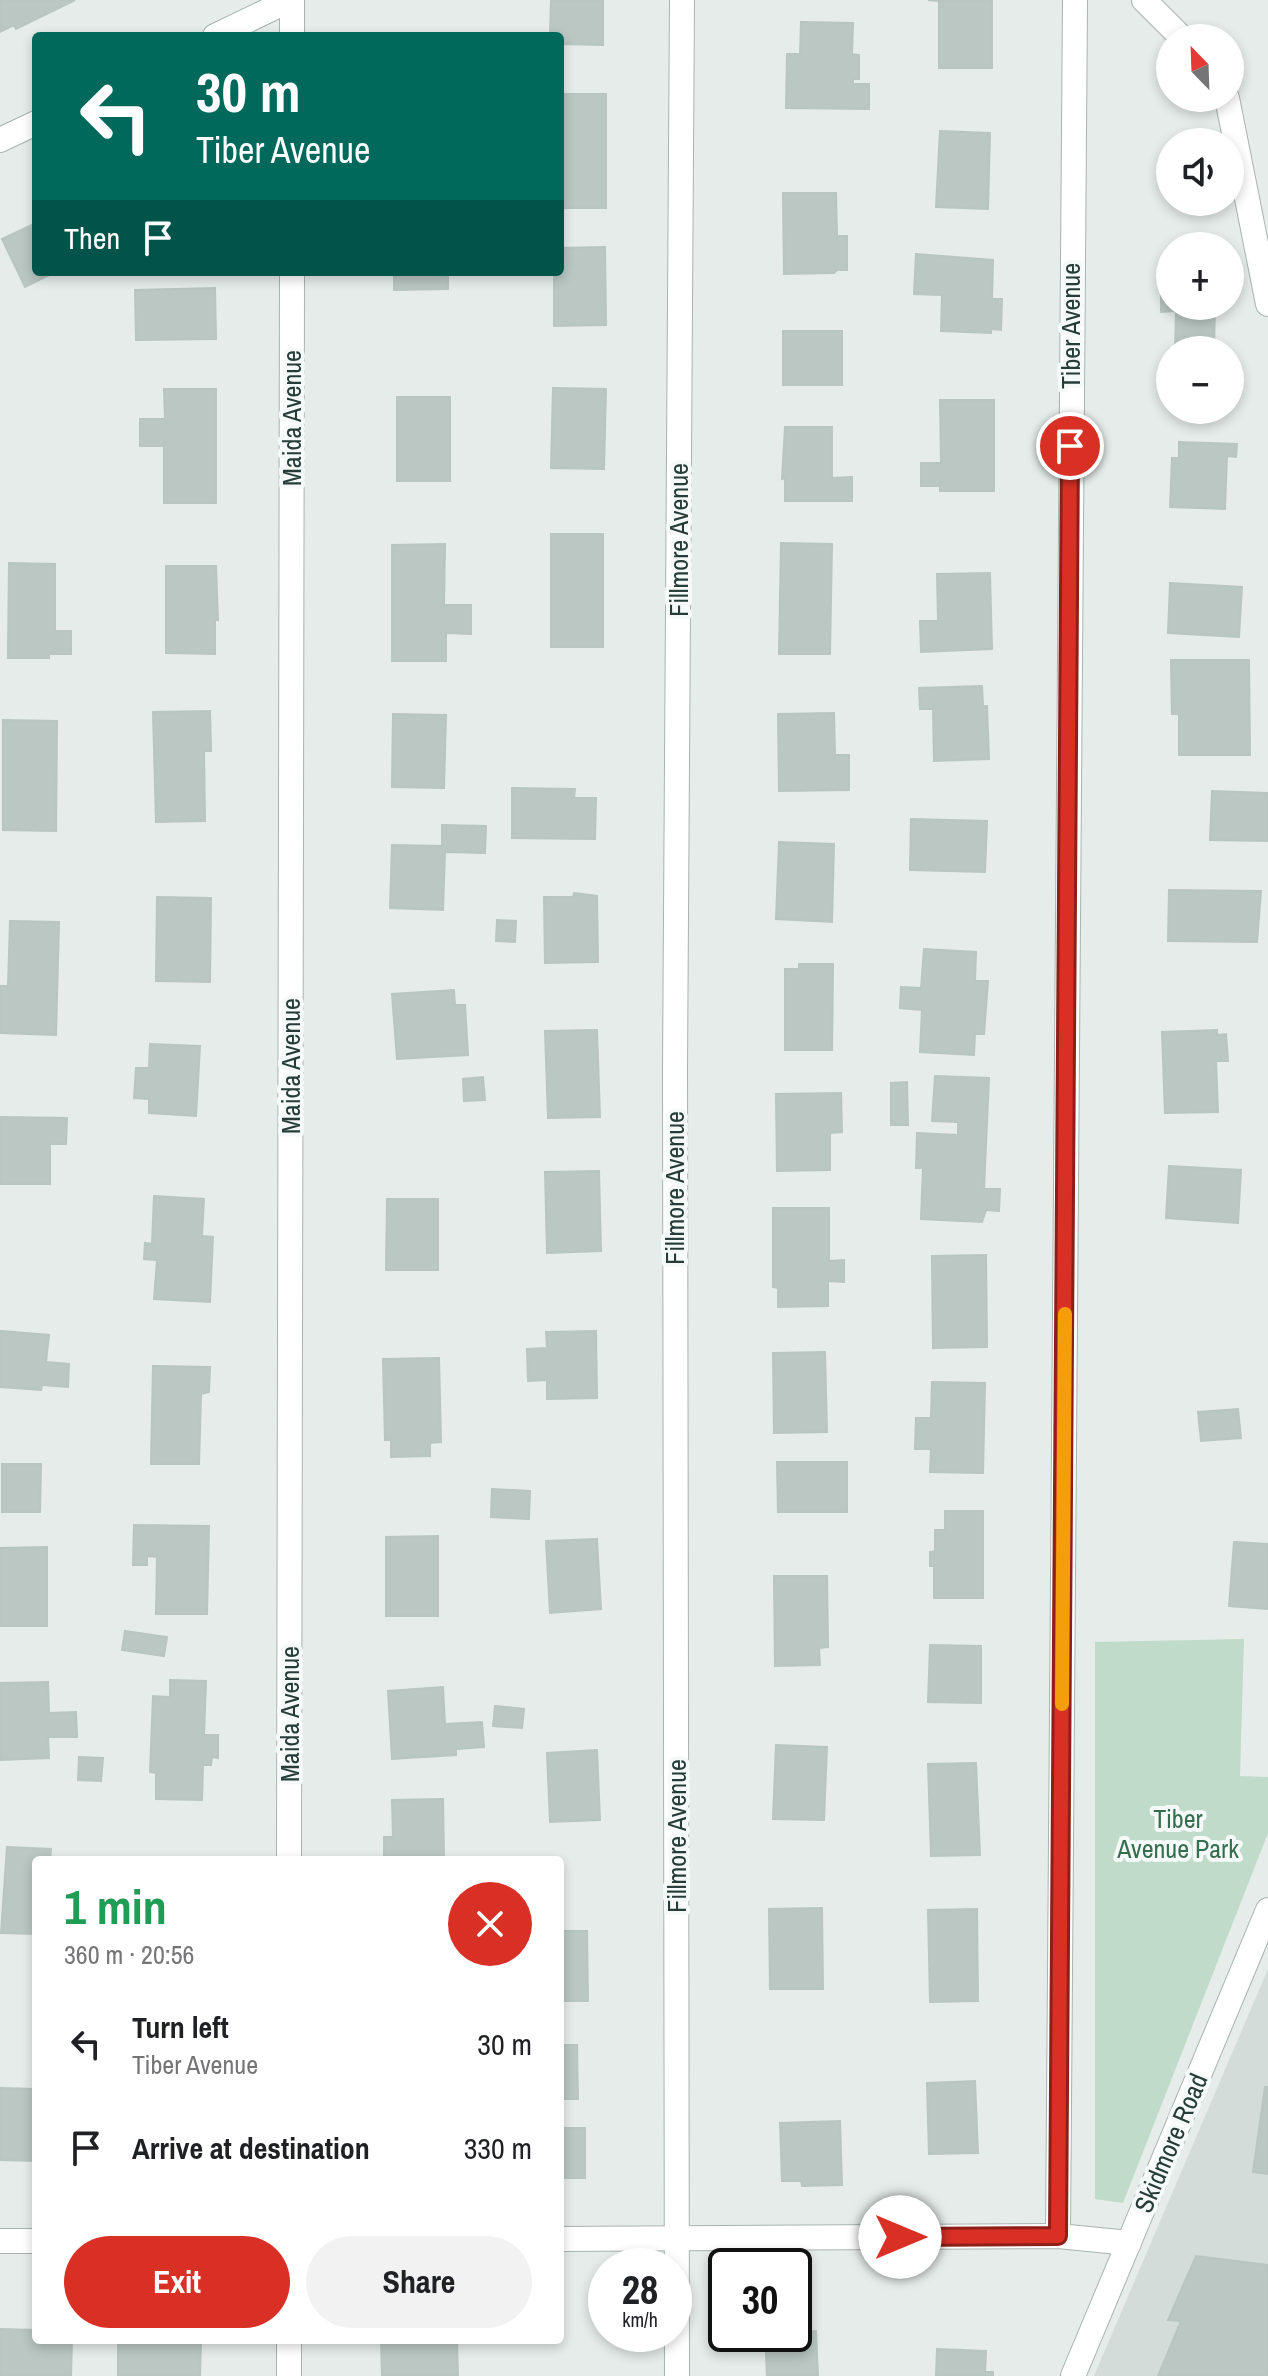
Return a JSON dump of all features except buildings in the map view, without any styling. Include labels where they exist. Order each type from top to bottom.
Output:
[{"type":"street","points":[[223,32],[291,0],[292,32]]},
{"type":"street","name":"Fillmore Avenue","points":[[677,2376],[675,1068],[682,0]]},
{"type":"street","name":"Tiber Avenue","points":[[1058,2236],[1075,0]]},
{"type":"street","points":[[1144,0],[1168,24]]},
{"type":"street","points":[[1230,112],[1268,304]]},
{"type":"street","points":[[0,140],[32,125]]},
{"type":"street","name":"Maida Avenue","points":[[289,1856],[292,276]]},
{"type":"street","name":"Skidmore Road","points":[[1073,2376],[1268,1910]]},
{"type":"street","points":[[564,2239],[1058,2236],[1129,2243]]},
{"type":"street","points":[[0,2241],[32,2241]]},
{"type":"street","points":[[289,2344],[289,2376]]},
{"type":"shaded area","points":[[1268,1969],[1268,2376],[1094,2376]]},
{"type":"green space","name":"Tiber Avenue Park","points":[[1244,1639],[1240,1776],[1268,1777],[1268,1833],[1123,2203],[1095,2199],[1095,1642]]},
{"type":"slow traffic","points":[[1062,1704],[1065,1314]]},
{"type":"route","points":[[900,2237],[1058,2236],[1070,446]]}]
